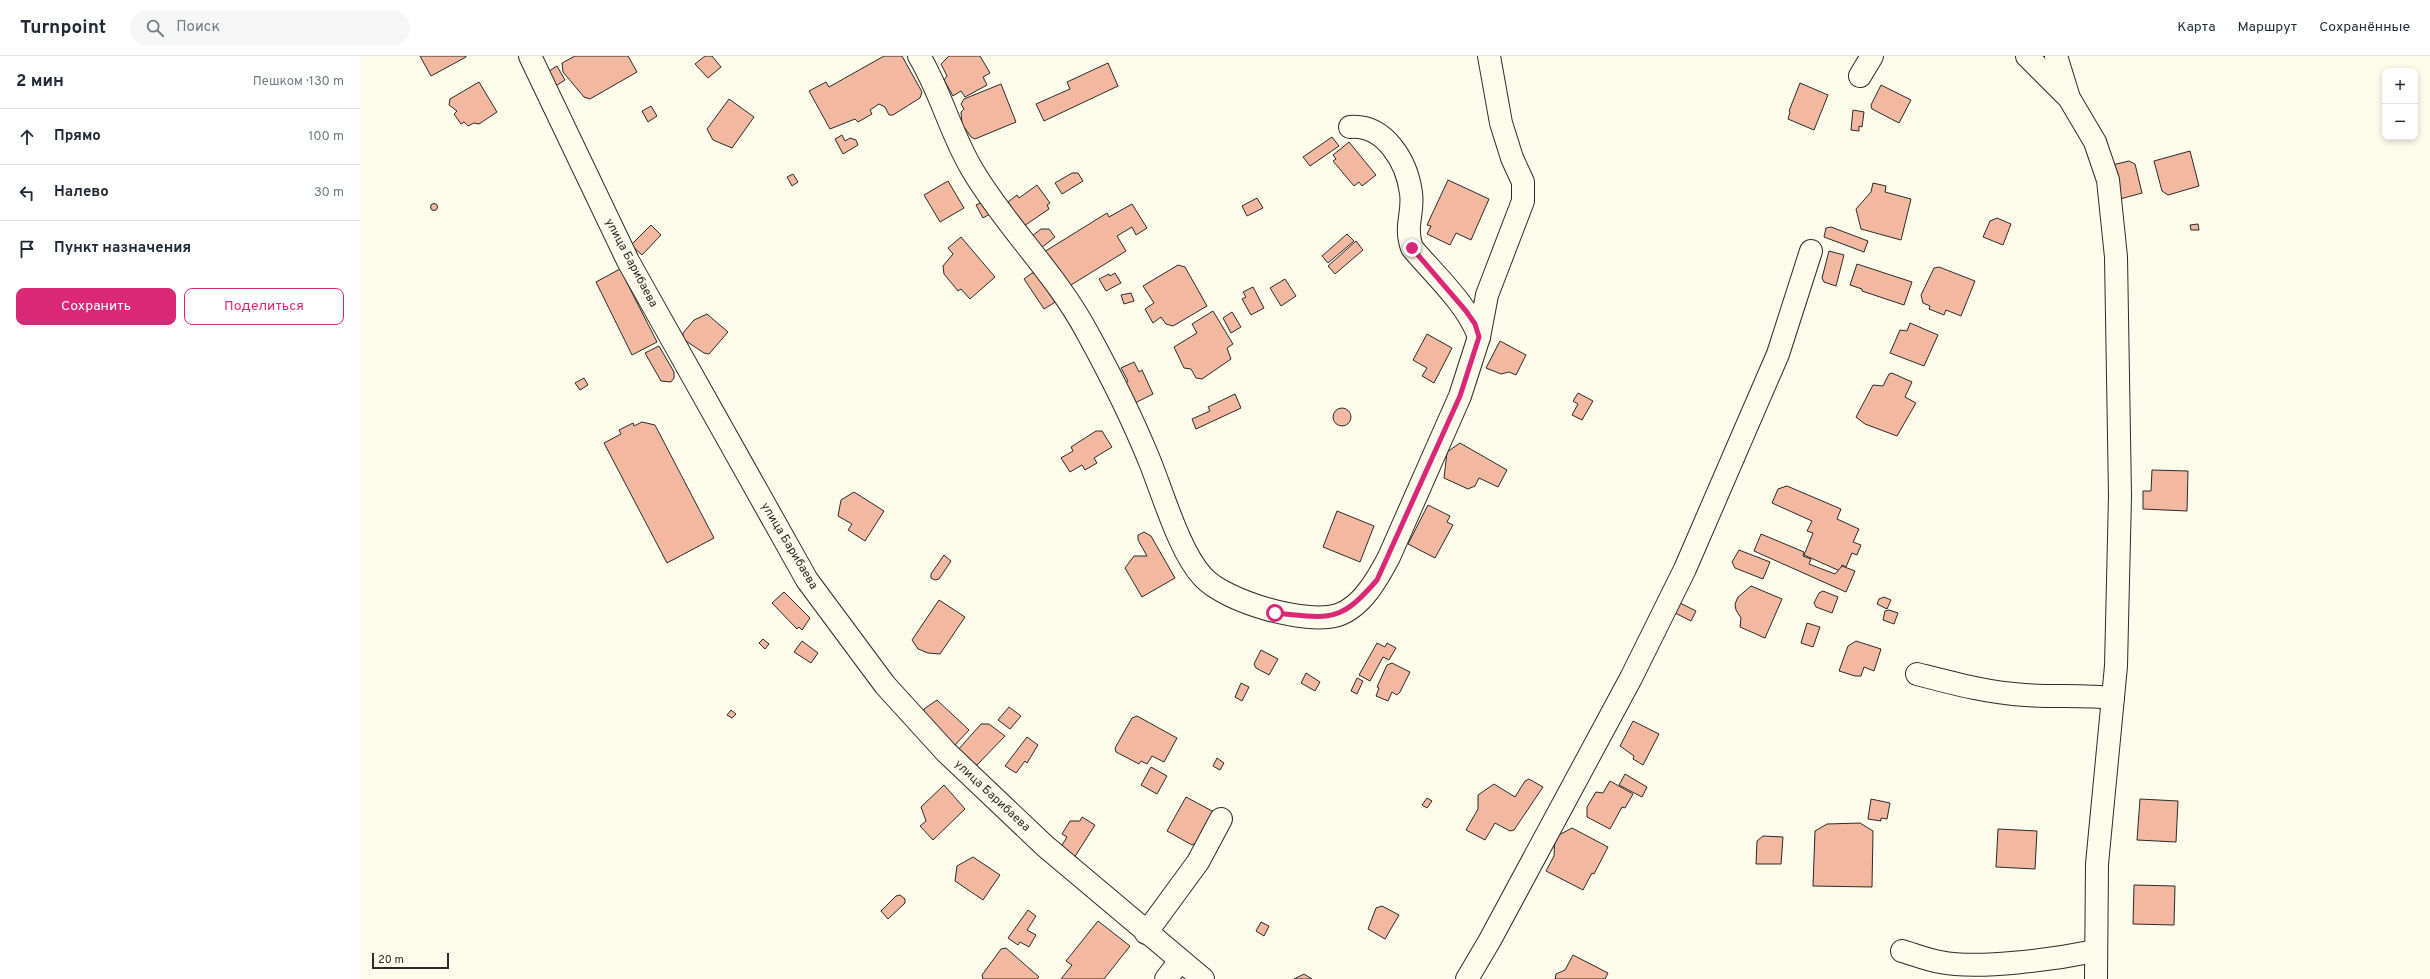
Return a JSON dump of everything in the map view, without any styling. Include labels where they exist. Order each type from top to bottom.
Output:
[{"type":"street","name":"улица Барибаева","points":[[530,56],[628,261],[807,580],[885,685],[946,752],[1045,846],[1146,933],[1203,979]]},
{"type":"street","points":[[919,56],[972,170],[1069,302],[1087,333],[1149,460],[1174,524],[1192,563],[1203,578],[1216,588],[1275,613],[1309,616],[1338,615],[1358,601],[1377,580],[1460,396],[1479,337],[1487,295],[1518,218],[1525,191],[1501,123],[1489,56]]},
{"type":"street","points":[[1860,76],[1872,56]]},
{"type":"street","points":[[2028,56],[2069,98]]},
{"type":"street","points":[[2056,56],[2069,98],[2095,142],[2108,180],[2116,257],[2120,496],[2113,698],[2097,864],[2095,951],[2096,979]]},
{"type":"street","points":[[1350,127],[1359,126],[1372,130],[1383,138],[1402,161],[1412,194],[1408,236],[1412,248],[1466,311],[1475,324],[1479,337]]},
{"type":"street","points":[[1467,979],[1591,752],[1671,600],[1778,354],[1811,251]]},
{"type":"street","points":[[1917,674],[1958,685],[2023,695],[2083,695],[2113,698]]},
{"type":"street","points":[[1146,933],[1198,862],[1221,818]]},
{"type":"street","points":[[1902,951],[1941,962],[1986,964],[2071,956],[2095,951]]},
{"type":"street","points":[[1166,979],[1180,961]]},
{"type":"building","points":[[420,56],[466,56],[466,57],[431,76]]},
{"type":"building","points":[[575,56],[628,56],[637,72],[590,99],[584,97],[563,72],[562,63]]},
{"type":"building","points":[[705,56],[712,56],[721,67],[708,78],[695,64]]},
{"type":"building","points":[[884,56],[902,56],[922,92],[920,98],[893,115],[889,115],[885,107],[879,104],[870,110],[872,114],[858,122],[855,119],[830,129],[809,91],[826,82],[829,87]]},
{"type":"building","points":[[949,56],[980,56],[990,73],[983,77],[987,85],[965,97],[961,91],[953,96],[944,80],[947,76],[941,64]]},
{"type":"building","points":[[1108,63],[1118,86],[1044,121],[1036,104],[1070,89],[1067,82]]},
{"type":"building","points":[[557,66],[565,80],[554,87],[546,73]]},
{"type":"building","points":[[479,82],[497,112],[479,124],[474,123],[468,126],[464,122],[461,124],[454,114],[457,111],[449,105],[450,99]]},
{"type":"building","points":[[1800,83],[1828,95],[1814,130],[1788,119],[1789,111]]},
{"type":"building","points":[[1001,84],[1016,122],[975,139],[971,137],[962,124],[961,112],[964,109],[961,104],[964,99]]},
{"type":"building","points":[[1881,85],[1911,100],[1899,123],[1872,109],[1871,105]]},
{"type":"building","points":[[729,99],[754,117],[732,148],[713,140],[707,129]]},
{"type":"building","points":[[651,106],[657,116],[648,122],[642,111]]},
{"type":"building","points":[[1853,110],[1864,112],[1862,127],[1859,126],[1859,131],[1851,130]]},
{"type":"building","points":[[842,135],[845,141],[850,138],[856,140],[858,145],[843,154],[835,139]]},
{"type":"building","points":[[1332,137],[1339,146],[1310,166],[1303,157]]},
{"type":"building","points":[[1349,142],[1376,175],[1362,186],[1359,182],[1354,186],[1333,161],[1336,159],[1333,155]]},
{"type":"building","points":[[2190,151],[2199,186],[2168,195],[2162,191],[2154,161]]},
{"type":"building","points":[[2129,161],[2135,164],[2142,193],[2120,199],[2112,165]]},
{"type":"building","points":[[1072,173],[1078,173],[1083,181],[1062,194],[1055,183]]},
{"type":"building","points":[[793,174],[798,182],[792,186],[787,177]]},
{"type":"building","points":[[1448,180],[1489,199],[1471,240],[1456,233],[1450,245],[1427,234],[1431,226],[1427,225]]},
{"type":"building","points":[[948,181],[964,208],[940,222],[924,195]]},
{"type":"building","points":[[1873,183],[1886,186],[1885,192],[1911,199],[1901,240],[1861,229],[1856,209],[1871,192]]},
{"type":"building","points":[[1037,185],[1050,203],[1047,205],[1049,209],[1024,226],[1008,202],[1017,195],[1019,198]]},
{"type":"building","points":[[1257,198],[1263,208],[1247,216],[1242,206]]},
{"type":"building","points":[[983,202],[990,214],[983,218],[976,205]]},
{"type":"building","points":[[434,203],[437,204],[437,210],[434,211],[431,210],[430,207],[431,204]]},
{"type":"building","points":[[1132,204],[1147,228],[1136,235],[1132,227],[1117,236],[1126,251],[1071,285],[1065,283],[1044,252],[1107,213],[1109,217]]},
{"type":"building","points":[[1997,218],[2011,224],[2003,245],[1983,237],[1990,221]]},
{"type":"building","points":[[2198,224],[2199,230],[2191,230],[2190,225]]},
{"type":"building","points":[[651,225],[661,235],[642,255],[631,245]]},
{"type":"building","points":[[1831,227],[1868,241],[1864,252],[1824,237],[1826,228]]},
{"type":"building","points":[[1041,229],[1049,229],[1055,237],[1041,248],[1032,236]]},
{"type":"building","points":[[1347,234],[1354,241],[1328,263],[1322,256]]},
{"type":"building","points":[[961,237],[995,277],[970,299],[961,289],[958,291],[944,274],[943,266],[953,254],[948,248]]},
{"type":"building","points":[[1356,241],[1363,250],[1335,274],[1328,266]]},
{"type":"building","points":[[1829,251],[1844,255],[1836,286],[1824,282],[1822,278]]},
{"type":"building","points":[[1857,264],[1912,282],[1904,305],[1862,291],[1862,289],[1850,285]]},
{"type":"building","points":[[1178,265],[1185,267],[1207,306],[1173,326],[1166,324],[1161,317],[1153,323],[1145,309],[1154,303],[1143,286]]},
{"type":"building","points":[[1939,267],[1975,281],[1961,316],[1946,310],[1944,315],[1929,309],[1930,306],[1923,303],[1921,295],[1934,268]]},
{"type":"building","points":[[620,269],[657,342],[632,355],[596,282]]},
{"type":"building","points":[[1032,273],[1039,275],[1057,301],[1044,309],[1024,279]]},
{"type":"building","points":[[1115,273],[1121,283],[1106,291],[1099,279]]},
{"type":"building","points":[[1285,279],[1296,296],[1281,306],[1270,288]]},
{"type":"building","points":[[1253,287],[1264,308],[1251,315],[1242,299],[1246,297],[1243,292]]},
{"type":"building","points":[[1131,293],[1134,301],[1124,304],[1121,295]]},
{"type":"building","points":[[1213,311],[1233,344],[1227,348],[1231,359],[1202,379],[1196,378],[1191,369],[1184,368],[1174,347],[1197,333],[1192,324]]},
{"type":"building","points":[[1232,312],[1241,327],[1231,333],[1223,318]]},
{"type":"building","points":[[707,314],[728,332],[709,354],[704,353],[683,339],[683,333],[694,320]]},
{"type":"building","points":[[1910,323],[1938,335],[1924,366],[1890,353],[1900,330],[1907,331]]},
{"type":"building","points":[[1427,334],[1452,348],[1434,383],[1422,376],[1427,368],[1413,360]]},
{"type":"building","points":[[1500,341],[1526,355],[1516,375],[1509,372],[1501,374],[1486,368]]},
{"type":"building","points":[[659,346],[674,372],[674,378],[671,382],[661,381],[645,353]]},
{"type":"building","points":[[1134,362],[1139,372],[1142,370],[1153,394],[1129,406],[1119,386],[1128,381],[1121,368]]},
{"type":"building","points":[[1892,373],[1912,382],[1905,397],[1916,403],[1897,436],[1865,424],[1856,417],[1873,385],[1883,386],[1889,374]]},
{"type":"building","points":[[584,378],[588,385],[580,390],[575,383]]},
{"type":"building","points":[[1578,393],[1593,401],[1582,420],[1572,415],[1578,404],[1573,401]]},
{"type":"building","points":[[1235,394],[1241,408],[1196,429],[1192,419],[1210,411],[1208,407]]},
{"type":"building","points":[[1338,408],[1346,408],[1351,413],[1349,424],[1346,426],[1338,426],[1333,421],[1333,413]]},
{"type":"building","points":[[642,422],[655,425],[714,538],[667,563],[604,443],[621,434],[619,430],[633,423],[634,426]]},
{"type":"building","points":[[1096,431],[1102,431],[1112,447],[1094,458],[1097,463],[1085,470],[1082,465],[1070,472],[1061,458],[1073,451],[1071,447]]},
{"type":"building","points":[[1460,443],[1507,470],[1498,487],[1479,478],[1475,486],[1468,489],[1444,478],[1447,452]]},
{"type":"building","points":[[2152,470],[2188,471],[2187,511],[2143,509],[2143,491],[2151,491]]},
{"type":"building","points":[[1787,486],[1841,509],[1837,519],[1859,529],[1853,542],[1861,545],[1857,555],[1852,553],[1846,567],[1842,565],[1840,571],[1804,555],[1813,533],[1807,531],[1812,521],[1772,503],[1778,489]]},
{"type":"building","points":[[854,492],[884,511],[865,541],[848,530],[852,524],[838,516],[841,500]]},
{"type":"building","points":[[1428,505],[1450,516],[1447,522],[1453,525],[1435,558],[1408,544]]},
{"type":"building","points":[[1337,511],[1374,526],[1360,562],[1323,547]]},
{"type":"building","points":[[1144,532],[1151,536],[1175,578],[1142,597],[1125,568],[1134,556],[1147,556],[1138,540],[1138,535]]},
{"type":"building","points":[[1761,534],[1804,552],[1803,556],[1811,559],[1809,564],[1835,574],[1842,566],[1855,571],[1846,592],[1754,551]]},
{"type":"building","points":[[1739,550],[1770,562],[1763,579],[1735,568],[1732,562]]},
{"type":"building","points":[[944,555],[951,561],[939,579],[935,580],[931,578],[931,574]]},
{"type":"building","points":[[1751,586],[1782,599],[1765,638],[1740,627],[1741,618],[1736,610],[1735,604],[1738,597]]},
{"type":"building","points":[[1823,591],[1838,597],[1832,613],[1816,607],[1814,603],[1819,593]]},
{"type":"building","points":[[784,592],[810,618],[802,630],[799,627],[797,629],[772,603]]},
{"type":"building","points":[[1884,597],[1891,600],[1887,609],[1877,604],[1879,599]]},
{"type":"building","points":[[939,600],[965,617],[940,654],[928,653],[918,649],[912,640]]},
{"type":"building","points":[[1680,603],[1696,611],[1691,621],[1675,613]]},
{"type":"building","points":[[1889,610],[1898,613],[1894,624],[1883,620],[1885,611]]},
{"type":"building","points":[[1807,623],[1820,627],[1813,647],[1801,643]]},
{"type":"building","points":[[763,639],[769,644],[765,649],[759,643]]},
{"type":"building","points":[[802,641],[818,653],[811,663],[794,652]]},
{"type":"building","points":[[1856,641],[1881,649],[1874,671],[1864,667],[1861,676],[1855,676],[1839,671],[1848,646]]},
{"type":"building","points":[[1377,643],[1385,647],[1387,643],[1396,648],[1389,660],[1383,657],[1370,681],[1359,675]]},
{"type":"building","points":[[1261,650],[1278,659],[1269,675],[1256,668],[1254,664]]},
{"type":"building","points":[[1392,663],[1410,672],[1400,692],[1397,695],[1392,692],[1388,701],[1376,696],[1379,688],[1377,687],[1387,665]]},
{"type":"building","points":[[1306,673],[1320,682],[1315,691],[1301,683]]},
{"type":"building","points":[[1357,678],[1363,681],[1357,694],[1351,691]]},
{"type":"building","points":[[1241,683],[1249,687],[1242,701],[1235,697]]},
{"type":"building","points":[[937,700],[969,730],[954,746],[924,716],[924,709]]},
{"type":"building","points":[[1009,707],[1021,716],[1010,729],[998,720]]},
{"type":"building","points":[[731,710],[736,714],[732,718],[727,715]]},
{"type":"building","points":[[1137,716],[1177,738],[1164,762],[1152,756],[1147,764],[1141,761],[1139,764],[1116,752],[1115,748],[1132,718]]},
{"type":"building","points":[[1633,721],[1659,734],[1643,765],[1633,759],[1634,756],[1620,746]]},
{"type":"building","points":[[981,724],[989,724],[1005,736],[977,765],[973,765],[957,751]]},
{"type":"building","points":[[1027,737],[1038,745],[1027,763],[1025,761],[1016,773],[1005,766]]},
{"type":"building","points":[[1217,758],[1224,763],[1220,770],[1213,766]]},
{"type":"building","points":[[1151,767],[1167,776],[1157,794],[1141,785]]},
{"type":"building","points":[[1625,774],[1647,787],[1642,797],[1619,785]]},
{"type":"building","points":[[1529,779],[1543,787],[1514,830],[1510,831],[1495,823],[1485,840],[1466,830],[1478,809],[1478,795],[1494,784],[1515,797],[1525,781]]},
{"type":"building","points":[[1610,781],[1633,794],[1625,808],[1622,807],[1610,829],[1587,817],[1587,807],[1596,792],[1603,793]]},
{"type":"building","points":[[944,785],[965,809],[933,840],[920,826],[926,821],[921,807]]},
{"type":"building","points":[[1186,797],[1214,812],[1197,842],[1192,845],[1167,831]]},
{"type":"building","points":[[1427,798],[1432,801],[1427,808],[1422,805]]},
{"type":"building","points":[[1871,799],[1890,803],[1887,819],[1881,818],[1881,821],[1868,819]]},
{"type":"building","points":[[2140,799],[2178,801],[2176,842],[2137,840]]},
{"type":"building","points":[[1082,817],[1095,825],[1074,858],[1059,850],[1067,837],[1062,834],[1070,821],[1080,821]]},
{"type":"building","points":[[1860,823],[1873,831],[1872,887],[1813,886],[1815,831],[1827,824]]},
{"type":"building","points":[[1572,828],[1608,847],[1594,874],[1592,873],[1583,890],[1546,871],[1554,856],[1555,837]]},
{"type":"building","points":[[1998,829],[2037,831],[2035,869],[1996,867]]},
{"type":"building","points":[[1763,836],[1783,837],[1781,864],[1756,864],[1757,841]]},
{"type":"building","points":[[973,857],[1000,875],[983,900],[955,881],[957,866]]},
{"type":"building","points":[[2134,885],[2175,886],[2174,925],[2133,924]]},
{"type":"building","points":[[900,895],[905,899],[905,903],[888,919],[881,911],[896,896]]},
{"type":"building","points":[[1382,906],[1399,915],[1385,939],[1368,929],[1376,908]]},
{"type":"building","points":[[1028,910],[1036,916],[1027,930],[1036,935],[1029,947],[1020,942],[1018,945],[1008,938]]},
{"type":"building","points":[[1098,921],[1130,946],[1104,979],[1061,979],[1072,965],[1066,961]]},
{"type":"building","points":[[1261,922],[1269,926],[1264,936],[1256,931]]},
{"type":"building","points":[[1006,948],[1039,977],[1037,979],[983,979],[982,975],[1001,949]]},
{"type":"building","points":[[1573,955],[1608,973],[1605,979],[1555,979],[1556,974],[1565,970]]},
{"type":"building","points":[[1304,974],[1312,979],[1294,979]]},
{"type":"route","points":[[1275,613],[1316,617],[1338,615],[1358,601],[1377,580],[1460,396],[1479,337],[1475,324],[1466,311],[1412,248]]}]
